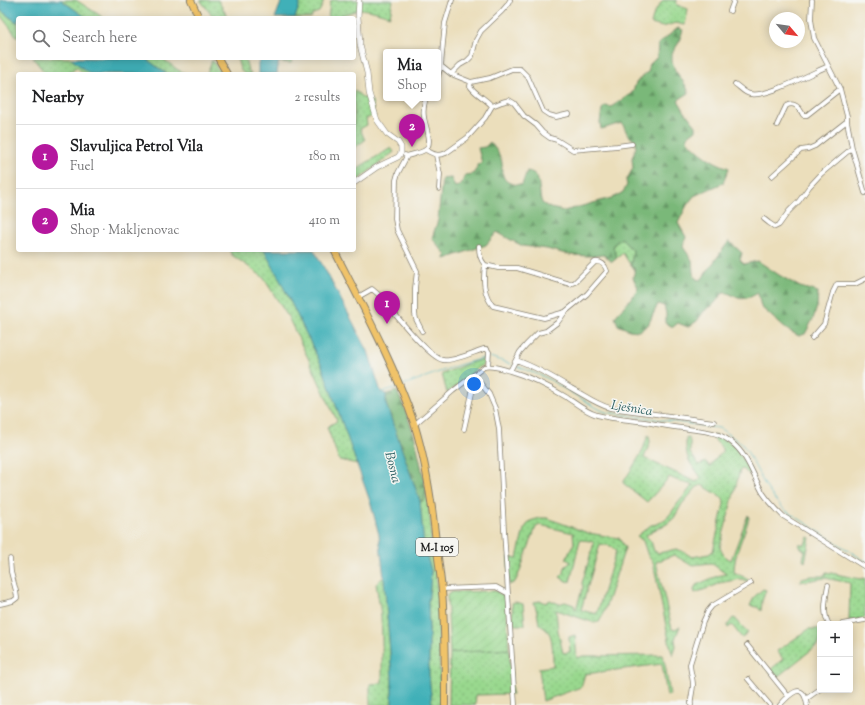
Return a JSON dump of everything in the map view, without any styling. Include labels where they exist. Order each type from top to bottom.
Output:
[{"type":"main road","points":[[191,0],[198,16]]},
{"type":"main road","points":[[219,60],[226,72]]},
{"type":"main road","name":"M-I 105","points":[[335,252],[397,378],[414,425],[424,464],[432,508],[442,589],[445,705]]},
{"type":"street","points":[[356,183],[377,167],[398,157],[401,153],[401,147],[398,142],[387,134],[377,120],[369,93],[367,73],[360,45],[358,17],[359,0]]},
{"type":"street","points":[[452,0],[446,24],[441,66],[451,74],[471,82],[490,78],[512,69],[520,69],[528,77],[544,111],[549,115],[556,117],[569,114]]},
{"type":"street","points":[[451,74],[460,65],[467,62],[472,56],[476,40],[481,31],[502,11],[510,0]]},
{"type":"street","points":[[730,10],[734,0]]},
{"type":"street","points":[[812,0],[811,19],[814,38],[840,89],[847,116],[852,148],[865,193]]},
{"type":"street","points":[[735,84],[745,92],[752,95],[764,93],[828,66]]},
{"type":"street","points":[[471,82],[470,86],[485,98],[492,106]]},
{"type":"street","points":[[777,126],[786,106],[789,104],[795,105],[804,115],[807,115],[840,89]]},
{"type":"street","points":[[426,150],[436,156],[443,155],[467,138],[485,118],[492,106],[509,100],[514,103],[524,116],[536,125],[543,133],[573,150],[632,144]]},
{"type":"street","points":[[401,153],[407,156],[426,150],[429,145],[424,116],[425,101]]},
{"type":"street","points":[[772,176],[801,150],[815,146],[847,121]]},
{"type":"street","points":[[764,219],[775,227],[779,225],[789,210],[799,201],[821,174],[852,148]]},
{"type":"street","points":[[407,156],[396,180],[395,219],[397,230],[417,271],[415,288],[415,314],[422,331]]},
{"type":"street","points":[[436,156],[440,174],[439,189]]},
{"type":"street","points":[[479,246],[479,254],[485,265],[498,268],[517,268],[570,284],[575,282],[595,262],[599,261],[606,266],[607,271],[603,277],[580,301],[565,312],[558,322],[532,339],[520,352],[512,369]]},
{"type":"street","points":[[485,265],[483,277],[485,292],[493,306],[544,318],[565,312]]},
{"type":"street","points":[[812,338],[824,324],[833,292],[837,284],[855,284],[865,279]]},
{"type":"street","points":[[358,297],[372,289],[379,295],[420,343],[442,360],[460,358],[487,349],[489,352],[488,366]]},
{"type":"street","points":[[515,361],[538,369],[601,405],[610,408],[714,422]]},
{"type":"street","points":[[414,425],[453,391],[484,367],[488,366],[512,369],[545,384],[595,414],[610,418],[646,422],[683,429],[703,430],[721,435],[738,448],[749,464],[763,492],[773,506],[783,516],[865,567]]},
{"type":"street","points":[[474,375],[489,394],[495,408],[499,429],[507,593],[515,705]]},
{"type":"street","points":[[464,429],[472,393],[472,384],[469,379]]},
{"type":"street","points":[[0,604],[13,602],[17,598],[11,572],[10,558]]},
{"type":"street","points":[[691,705],[690,700],[693,686],[690,664],[708,611],[712,606],[752,583]]},
{"type":"street","points":[[827,621],[826,599],[828,585]]},
{"type":"street","points":[[442,589],[496,587],[507,593]]},
{"type":"street","points":[[853,622],[865,620]]},
{"type":"street","points":[[747,645],[788,696]]},
{"type":"street","points":[[748,679],[770,705]]},
{"type":"street","points":[[780,705],[795,691],[800,691],[804,695],[807,705]]},
{"type":"street","points":[[806,699],[817,691]]},
{"type":"green space","points":[[61,0],[76,0],[101,16],[84,16]]},
{"type":"green space","points":[[200,0],[218,0],[227,16],[212,16]]},
{"type":"green space","points":[[301,0],[323,0],[323,4],[319,12],[313,14],[312,16],[296,16]]},
{"type":"green space","points":[[332,0],[393,0],[390,16],[361,9],[342,16],[328,16],[330,3]]},
{"type":"green space","points":[[663,0],[676,0],[677,5],[688,9],[685,25],[675,23],[663,27],[651,24],[654,13]]},
{"type":"green space","points":[[0,10],[16,22],[16,35],[0,15]]},
{"type":"green space","points":[[678,28],[683,30],[678,44],[672,53],[672,61],[675,70],[689,93],[678,100],[696,126],[696,130],[687,137],[687,140],[706,157],[729,168],[723,183],[694,196],[687,205],[678,223],[686,237],[683,247],[692,260],[693,273],[696,279],[701,280],[729,241],[742,253],[740,260],[744,264],[758,261],[800,287],[818,292],[817,307],[813,319],[805,334],[799,336],[786,329],[761,307],[758,293],[741,299],[729,293],[723,293],[713,305],[704,311],[697,321],[688,327],[678,323],[673,327],[666,323],[664,306],[658,304],[648,325],[639,331],[629,330],[618,325],[615,317],[636,292],[638,287],[633,278],[635,269],[631,266],[633,250],[622,238],[615,243],[613,247],[617,258],[612,262],[604,255],[570,255],[547,249],[523,246],[497,232],[486,245],[445,259],[446,255],[432,238],[438,220],[442,179],[451,178],[455,187],[461,185],[465,175],[473,174],[477,168],[477,165],[482,163],[478,148],[485,147],[490,142],[501,158],[503,175],[506,181],[512,184],[522,185],[527,171],[531,172],[538,179],[542,203],[550,208],[564,211],[615,197],[623,192],[627,185],[626,181],[633,168],[632,158],[636,147],[636,142],[628,135],[622,123],[601,129],[600,123],[602,109],[605,106],[611,107],[632,93],[636,83],[649,71],[648,66],[657,57],[658,44]]},
{"type":"green space","points":[[35,60],[72,60],[88,72],[82,72],[76,67],[70,72],[44,72]]},
{"type":"green space","points":[[148,60],[165,60],[182,72],[164,72]]},
{"type":"green space","points":[[212,60],[220,72],[208,72]]},
{"type":"green space","points":[[238,60],[246,60],[250,72],[242,72]]},
{"type":"green space","points":[[279,60],[292,60],[291,63],[279,62]]},
{"type":"green space","points":[[356,92],[362,97],[372,101],[374,115],[366,119],[367,125],[360,129],[365,140],[356,147]]},
{"type":"green space","points":[[391,148],[394,152],[356,181],[356,172],[361,166]]},
{"type":"green space","points":[[622,238],[633,250],[631,266],[623,253],[617,258],[613,247],[615,243]]},
{"type":"green space","points":[[230,252],[265,252],[322,366],[357,464],[339,460],[327,427],[337,421],[288,317],[263,277],[232,255]]},
{"type":"green space","points":[[486,359],[483,365],[447,393],[442,374],[470,363]]},
{"type":"green space","points":[[397,391],[414,434],[426,488],[424,500],[420,501],[386,404],[386,394]]},
{"type":"green space","points":[[648,435],[650,442],[644,458],[696,482],[701,478],[688,458],[686,438],[689,438],[690,453],[699,465],[706,462],[710,467],[714,460],[722,453],[721,447],[713,435],[727,441],[735,447],[750,470],[750,475],[743,469],[740,470],[720,547],[724,555],[731,560],[748,515],[749,518],[734,565],[734,572],[750,580],[747,581],[741,579],[719,583],[695,593],[694,590],[696,585],[717,576],[726,574],[711,563],[693,565],[674,555],[656,562],[672,629],[674,630],[680,626],[675,639],[676,646],[673,655],[653,562],[648,556],[643,541],[637,536],[651,525],[665,520],[693,485],[669,477],[647,502],[623,483],[642,452]],"holes":[[[702,485],[723,498],[724,504],[713,551],[709,554],[692,557],[676,549],[659,553],[654,551],[651,541],[646,536],[652,531],[667,524],[674,518],[682,504],[697,487]]]},
{"type":"green space","points":[[426,488],[431,527],[431,548],[436,563],[441,705],[432,705],[429,675],[428,602],[431,570],[424,547],[420,501],[424,500]]},
{"type":"green space","points":[[540,518],[547,518],[588,533],[619,538],[625,548],[603,615],[599,622],[592,622],[556,610],[558,631],[563,653],[570,652],[569,637],[575,635],[577,658],[583,656],[662,655],[670,695],[667,696],[662,664],[585,674],[581,687],[543,701],[539,668],[553,666],[552,649],[549,633],[539,624],[534,602],[540,601],[546,603],[550,600],[559,604],[565,602],[574,605],[576,609],[594,543],[591,541],[580,540],[570,582],[566,581],[560,577],[564,573],[565,567],[571,562],[566,559],[574,543],[573,533],[540,525],[536,527],[515,582],[509,585],[508,557],[517,558],[524,529],[530,521]],"holes":[[[600,544],[611,546],[616,551],[598,610],[596,614],[581,610]]]},
{"type":"green space","points":[[808,537],[810,538],[805,562],[803,559],[805,551],[799,546],[799,544],[805,544]]},
{"type":"green space","points":[[826,572],[860,579],[865,578],[865,618],[849,621],[850,583],[825,578],[800,582],[801,578],[825,576]]},
{"type":"green space","points":[[384,578],[392,676],[392,705],[370,705],[370,684],[382,683],[382,627],[376,584]]},
{"type":"green space","points":[[763,589],[766,590],[762,601],[761,611],[757,607],[750,606],[754,597]]},
{"type":"green space","points":[[496,591],[506,599],[509,649],[450,653],[447,595],[452,592]]},
{"type":"green space","points":[[515,602],[523,604],[525,625],[513,625],[512,603]]},
{"type":"green space","points":[[733,618],[736,619],[748,633],[742,638],[732,625],[728,628],[727,626]]},
{"type":"green space","points":[[809,629],[817,629],[817,645],[776,678],[769,671],[783,659],[777,651]]},
{"type":"green space","points":[[509,649],[512,694],[476,695],[475,705],[449,705],[450,653]]},
{"type":"water","points":[[0,0],[61,0],[84,16],[16,16],[16,22],[0,10]]},
{"type":"water","points":[[282,0],[301,0],[296,16],[276,16]]},
{"type":"water","points":[[72,60],[148,60],[164,72],[88,72]]},
{"type":"water","points":[[259,60],[279,60],[277,72],[258,72]]},
{"type":"water","name":"Bosna","points":[[265,252],[315,252],[368,351],[381,392],[386,394],[386,404],[420,501],[424,547],[431,570],[428,602],[429,675],[432,705],[392,705],[392,676],[384,578],[379,535],[371,504],[322,366]]},
{"type":"waterway","name":"Lješnica","points":[[403,385],[459,365],[487,357]]},
{"type":"waterway","name":"Lješnica","points":[[490,357],[511,364]]},
{"type":"waterway","name":"Lješnica","points":[[514,365],[547,378],[605,412],[719,428],[742,444],[766,487],[776,501],[785,510],[865,561]]},
{"type":"waterway","name":"Lješnica","points":[[382,392],[398,387]]},
{"type":"place","name":"Mia","points":[[412,147]]},
{"type":"place","name":"Slavuljica Petrol Vila","points":[[387,324]]}]
